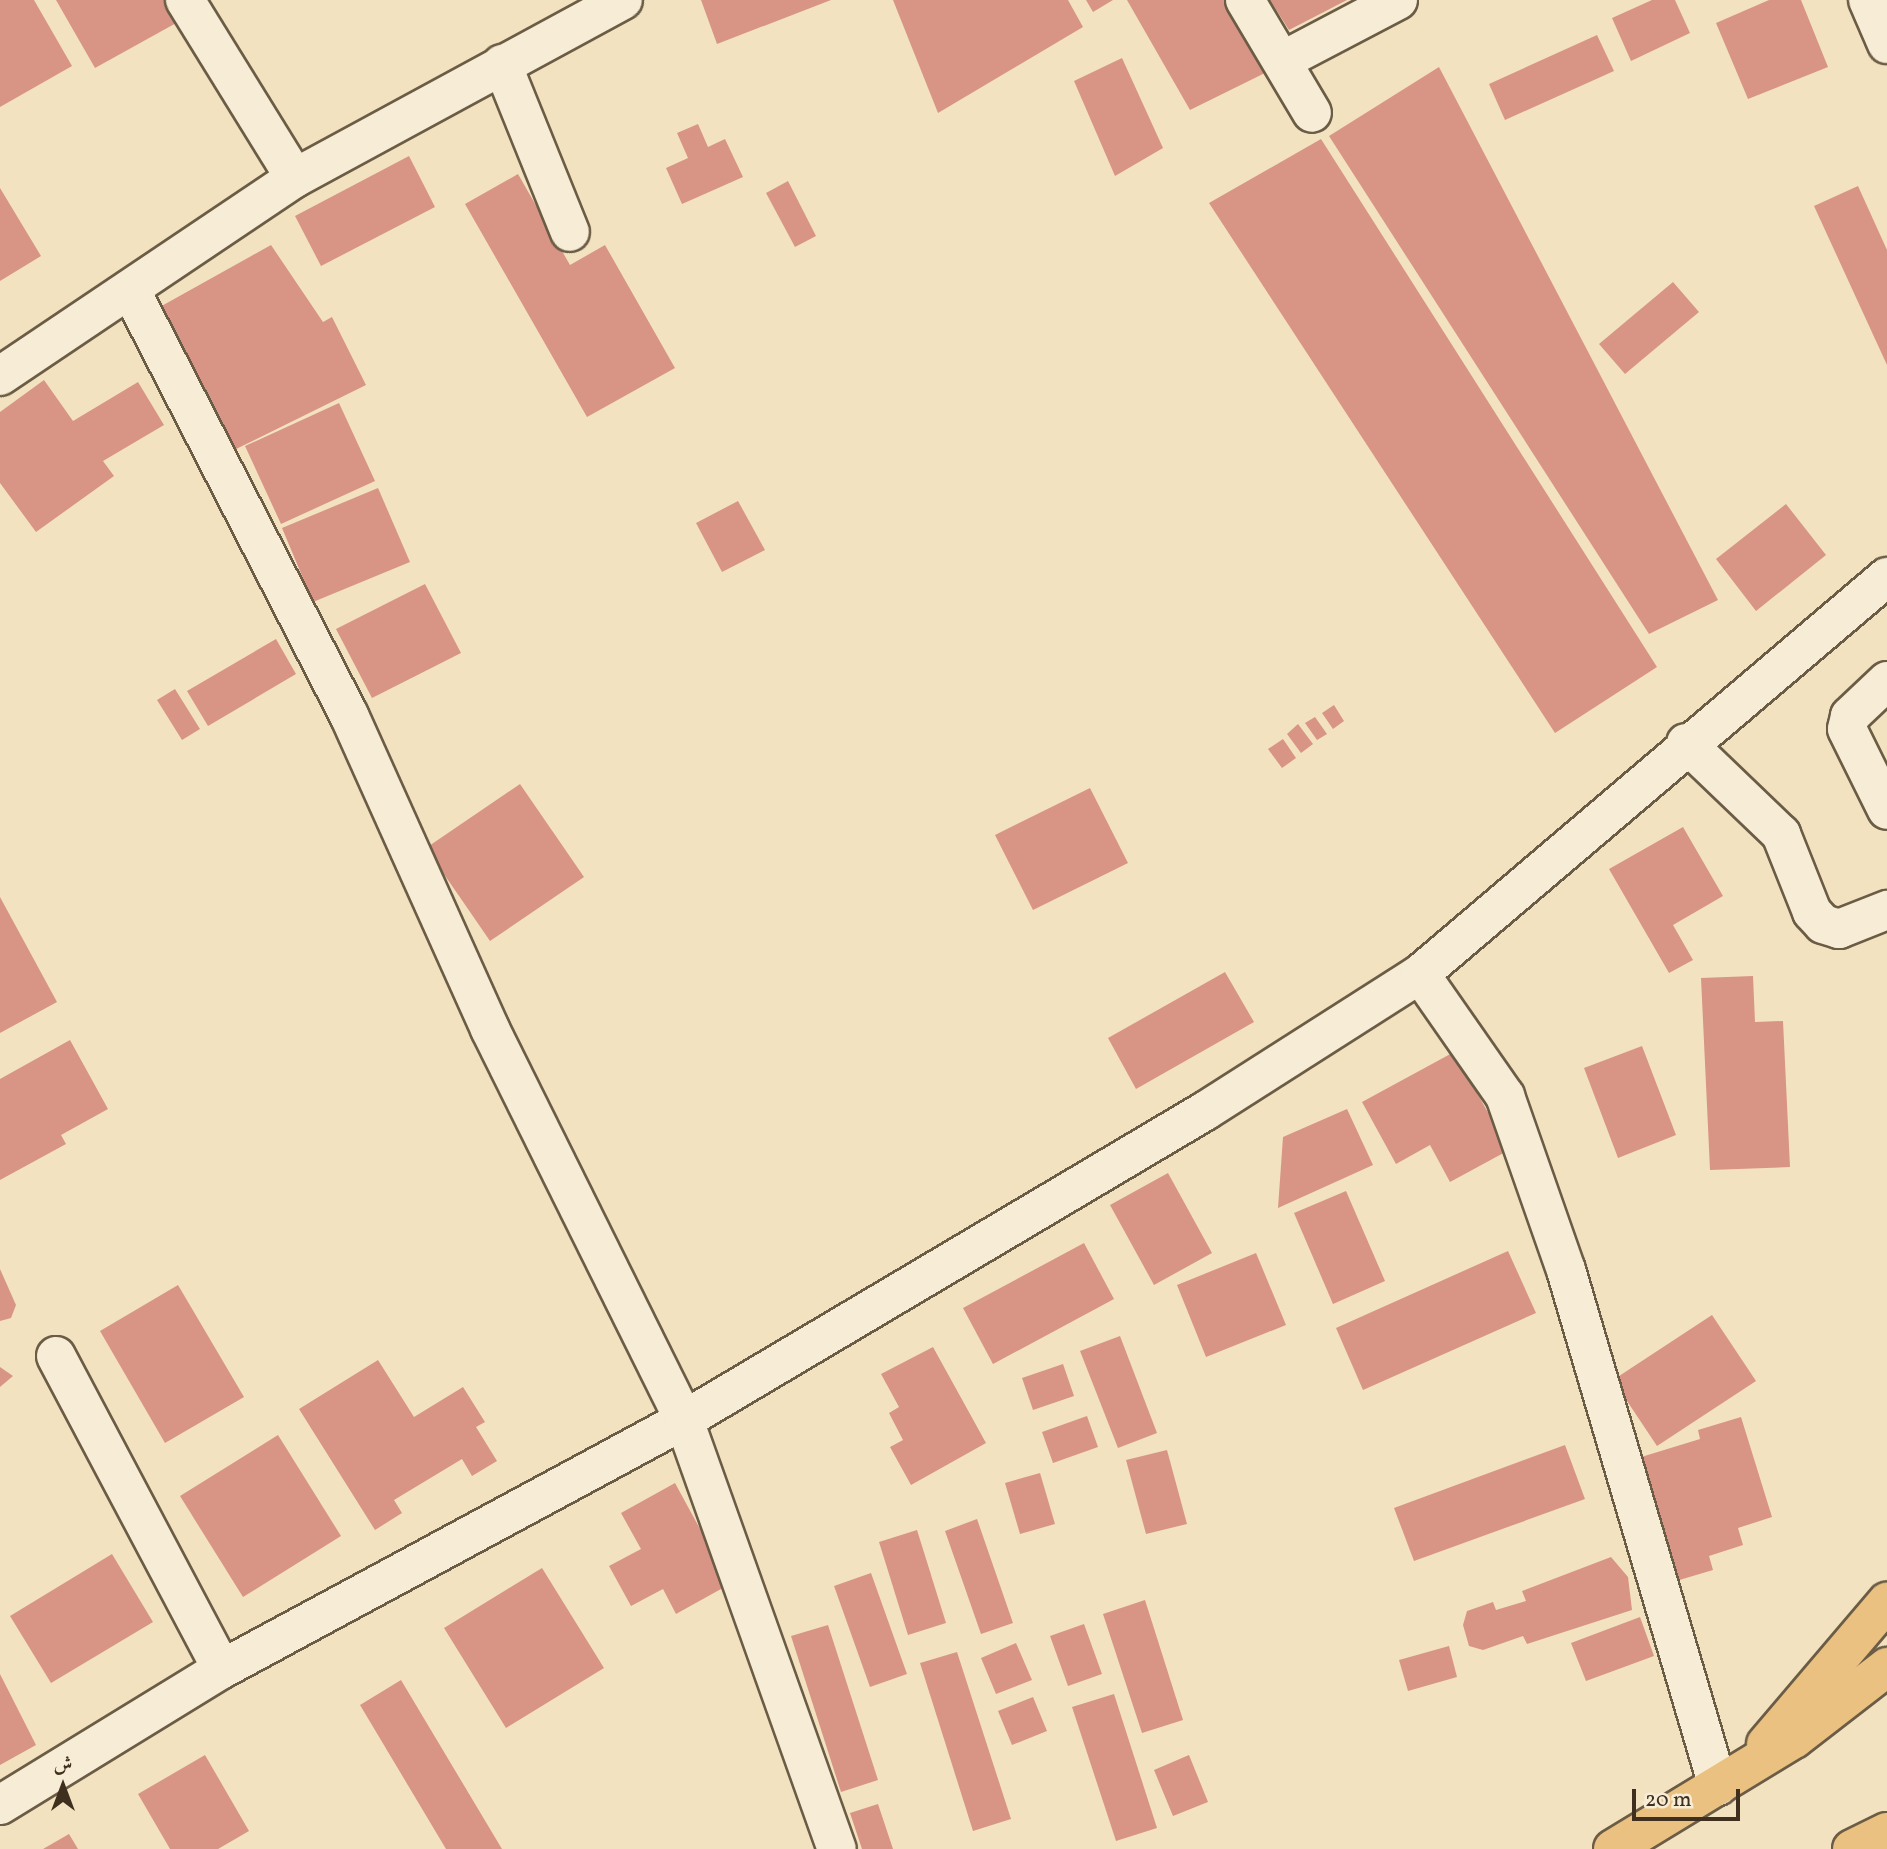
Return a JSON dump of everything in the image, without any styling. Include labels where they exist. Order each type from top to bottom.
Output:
[{"type":"highway","points":[[1752,1766],[1784,1718],[1887,1602]]},
{"type":"highway","points":[[1613,1849],[1752,1766],[1887,1667]]},
{"type":"highway","points":[[1852,1849],[1887,1832]]},
{"type":"street","points":[[185,0],[295,178]]},
{"type":"street","points":[[0,376],[131,291],[295,178],[623,0]]},
{"type":"street","points":[[1245,0],[1312,113]]},
{"type":"street","points":[[1282,61],[1398,0]]},
{"type":"street","points":[[1868,0],[1887,44]]},
{"type":"street","points":[[502,64],[570,232]]},
{"type":"street","points":[[131,291],[349,715],[490,1029],[684,1420],[837,1849]]},
{"type":"street","points":[[0,1805],[222,1669],[684,1420],[1205,1111],[1420,974],[1686,743],[1883,587]]},
{"type":"street","points":[[1884,694],[1850,716],[1847,729],[1887,810]]},
{"type":"street","points":[[1686,743],[1781,834],[1812,912],[1823,924],[1839,929],[1887,910]]},
{"type":"street","points":[[1420,974],[1506,1096],[1566,1270],[1718,1786]]},
{"type":"street","points":[[56,1356],[222,1669]]},
{"type":"building","points":[[0,0],[34,0],[72,66],[0,107]]},
{"type":"building","points":[[56,0],[166,0],[178,22],[95,68]]},
{"type":"building","points":[[701,0],[831,0],[717,44]]},
{"type":"building","points":[[893,0],[1068,0],[1083,27],[938,113]]},
{"type":"building","points":[[1086,0],[1113,0],[1093,12]]},
{"type":"building","points":[[1127,0],[1227,0],[1271,70],[1190,110]]},
{"type":"building","points":[[1270,0],[1347,0],[1289,30]]},
{"type":"building","points":[[1652,0],[1675,0],[1690,33],[1631,61],[1612,18]]},
{"type":"building","points":[[1769,0],[1801,0],[1828,67],[1748,99],[1716,23]]},
{"type":"building","points":[[1597,35],[1614,71],[1505,120],[1489,84]]},
{"type":"building","points":[[1122,58],[1163,148],[1115,176],[1074,81]]},
{"type":"building","points":[[1439,67],[1718,600],[1649,634],[1329,136]]},
{"type":"building","points":[[698,124],[708,147],[725,139],[743,177],[682,204],[666,168],[688,158],[677,133]]},
{"type":"building","points":[[1321,139],[1657,667],[1555,733],[1209,203]]},
{"type":"building","points":[[409,156],[435,207],[321,266],[295,216]]},
{"type":"building","points":[[518,174],[570,265],[605,245],[675,368],[587,417],[465,204]]},
{"type":"building","points":[[788,181],[816,236],[795,247],[766,193]]},
{"type":"building","points":[[1858,186],[1887,250],[1887,365],[1814,206]]},
{"type":"building","points":[[0,188],[41,256],[0,281]]},
{"type":"building","points":[[271,245],[323,322],[332,317],[366,385],[230,452],[158,308]]},
{"type":"building","points":[[1673,282],[1699,312],[1625,374],[1599,344]]},
{"type":"building","points":[[44,380],[73,421],[138,382],[164,425],[103,461],[114,476],[36,532],[0,483],[0,412]]},
{"type":"building","points":[[339,403],[375,481],[281,524],[245,446]]},
{"type":"building","points":[[378,488],[410,562],[313,602],[282,528]]},
{"type":"building","points":[[738,501],[765,550],[722,572],[696,523]]},
{"type":"building","points":[[1786,504],[1826,555],[1756,611],[1716,559]]},
{"type":"building","points":[[425,584],[461,653],[372,698],[336,629]]},
{"type":"building","points":[[276,639],[296,674],[208,726],[187,691]]},
{"type":"building","points":[[175,689],[200,729],[182,740],[157,700]]},
{"type":"building","points":[[1334,705],[1344,721],[1333,729],[1322,713]]},
{"type":"building","points":[[1315,717],[1327,734],[1317,740],[1305,723]]},
{"type":"building","points":[[1298,724],[1313,744],[1301,753],[1287,734]]},
{"type":"building","points":[[1283,739],[1296,758],[1282,768],[1268,749]]},
{"type":"building","points":[[520,784],[584,877],[490,941],[426,848]]},
{"type":"building","points":[[1090,788],[1128,863],[1033,910],[995,835]]},
{"type":"building","points":[[1683,827],[1723,896],[1673,925],[1693,960],[1669,973],[1609,869]]},
{"type":"building","points":[[0,897],[57,1002],[0,1033]]},
{"type":"building","points":[[1225,972],[1254,1022],[1136,1089],[1108,1038]]},
{"type":"building","points":[[1753,976],[1755,1022],[1783,1021],[1790,1167],[1710,1170],[1701,978]]},
{"type":"building","points":[[70,1040],[108,1109],[61,1135],[66,1144],[0,1180],[0,1079]]},
{"type":"building","points":[[1642,1046],[1676,1135],[1618,1158],[1584,1068]]},
{"type":"building","points":[[1454,1052],[1509,1150],[1450,1182],[1430,1145],[1396,1164],[1362,1102]]},
{"type":"building","points":[[1347,1109],[1373,1165],[1278,1208],[1283,1137]]},
{"type":"building","points":[[1168,1173],[1212,1253],[1154,1285],[1110,1205]]},
{"type":"building","points":[[1346,1191],[1385,1281],[1333,1304],[1294,1213]]},
{"type":"building","points":[[1084,1243],[1114,1299],[993,1364],[963,1308]]},
{"type":"building","points":[[1508,1251],[1536,1313],[1363,1390],[1336,1328]]},
{"type":"building","points":[[1256,1253],[1286,1325],[1206,1357],[1177,1285]]},
{"type":"building","points":[[0,1269],[16,1305],[11,1318],[0,1321]]},
{"type":"building","points":[[178,1285],[244,1397],[165,1443],[100,1331]]},
{"type":"building","points":[[1712,1315],[1756,1381],[1657,1446],[1613,1380]]},
{"type":"building","points":[[1120,1336],[1157,1433],[1118,1448],[1080,1351]]},
{"type":"building","points":[[933,1347],[986,1443],[911,1485],[890,1447],[903,1440],[889,1413],[899,1407],[881,1374]]},
{"type":"building","points":[[378,1360],[414,1417],[463,1387],[485,1422],[476,1427],[497,1461],[472,1476],[462,1459],[394,1500],[402,1513],[375,1530],[299,1409]]},
{"type":"building","points":[[1063,1364],[1074,1396],[1033,1410],[1022,1378]]},
{"type":"building","points":[[0,1367],[13,1376],[0,1387]]},
{"type":"building","points":[[1087,1416],[1098,1447],[1053,1463],[1042,1432]]},
{"type":"building","points":[[1741,1417],[1772,1517],[1738,1528],[1743,1545],[1709,1556],[1713,1570],[1676,1581],[1638,1458],[1700,1439],[1698,1430]]},
{"type":"building","points":[[278,1435],[341,1536],[243,1597],[180,1496]]},
{"type":"building","points":[[1565,1445],[1585,1499],[1414,1561],[1394,1508]]},
{"type":"building","points":[[1167,1450],[1187,1524],[1146,1534],[1126,1460]]},
{"type":"building","points":[[1040,1473],[1055,1524],[1020,1534],[1005,1483]]},
{"type":"building","points":[[675,1483],[730,1584],[676,1614],[663,1589],[631,1606],[609,1566],[641,1549],[621,1513]]},
{"type":"building","points":[[977,1519],[1013,1623],[981,1634],[945,1531]]},
{"type":"building","points":[[917,1530],[946,1623],[908,1635],[879,1542]]},
{"type":"building","points":[[112,1554],[153,1622],[51,1683],[10,1616]]},
{"type":"building","points":[[1611,1557],[1628,1577],[1632,1610],[1527,1644],[1523,1636],[1483,1650],[1469,1646],[1463,1625],[1467,1611],[1493,1602],[1496,1610],[1526,1601],[1522,1591]]},
{"type":"building","points":[[542,1568],[604,1668],[506,1728],[444,1628]]},
{"type":"building","points":[[871,1573],[907,1674],[870,1687],[834,1586]]},
{"type":"building","points":[[1145,1600],[1183,1720],[1142,1733],[1103,1614]]},
{"type":"building","points":[[1640,1617],[1654,1656],[1586,1681],[1571,1643]]},
{"type":"building","points":[[1084,1624],[1102,1674],[1068,1686],[1050,1636]]},
{"type":"building","points":[[828,1625],[878,1780],[841,1792],[791,1636]]},
{"type":"building","points":[[1016,1643],[1032,1680],[996,1694],[981,1658]]},
{"type":"building","points":[[1449,1646],[1457,1677],[1408,1691],[1399,1660]]},
{"type":"building","points":[[957,1652],[1011,1819],[973,1831],[920,1663]]},
{"type":"building","points":[[0,1674],[36,1745],[0,1765]]},
{"type":"building","points":[[401,1680],[502,1849],[446,1849],[360,1705]]},
{"type":"building","points":[[1114,1694],[1157,1828],[1116,1841],[1072,1707]]},
{"type":"building","points":[[1033,1697],[1047,1731],[1012,1745],[998,1711]]},
{"type":"building","points":[[205,1755],[249,1831],[218,1849],[170,1849],[138,1794]]},
{"type":"building","points":[[1189,1755],[1208,1802],[1173,1816],[1154,1770]]},
{"type":"building","points":[[878,1804],[893,1849],[862,1849],[850,1813]]},
{"type":"building","points":[[69,1834],[78,1849],[43,1849]]}]
